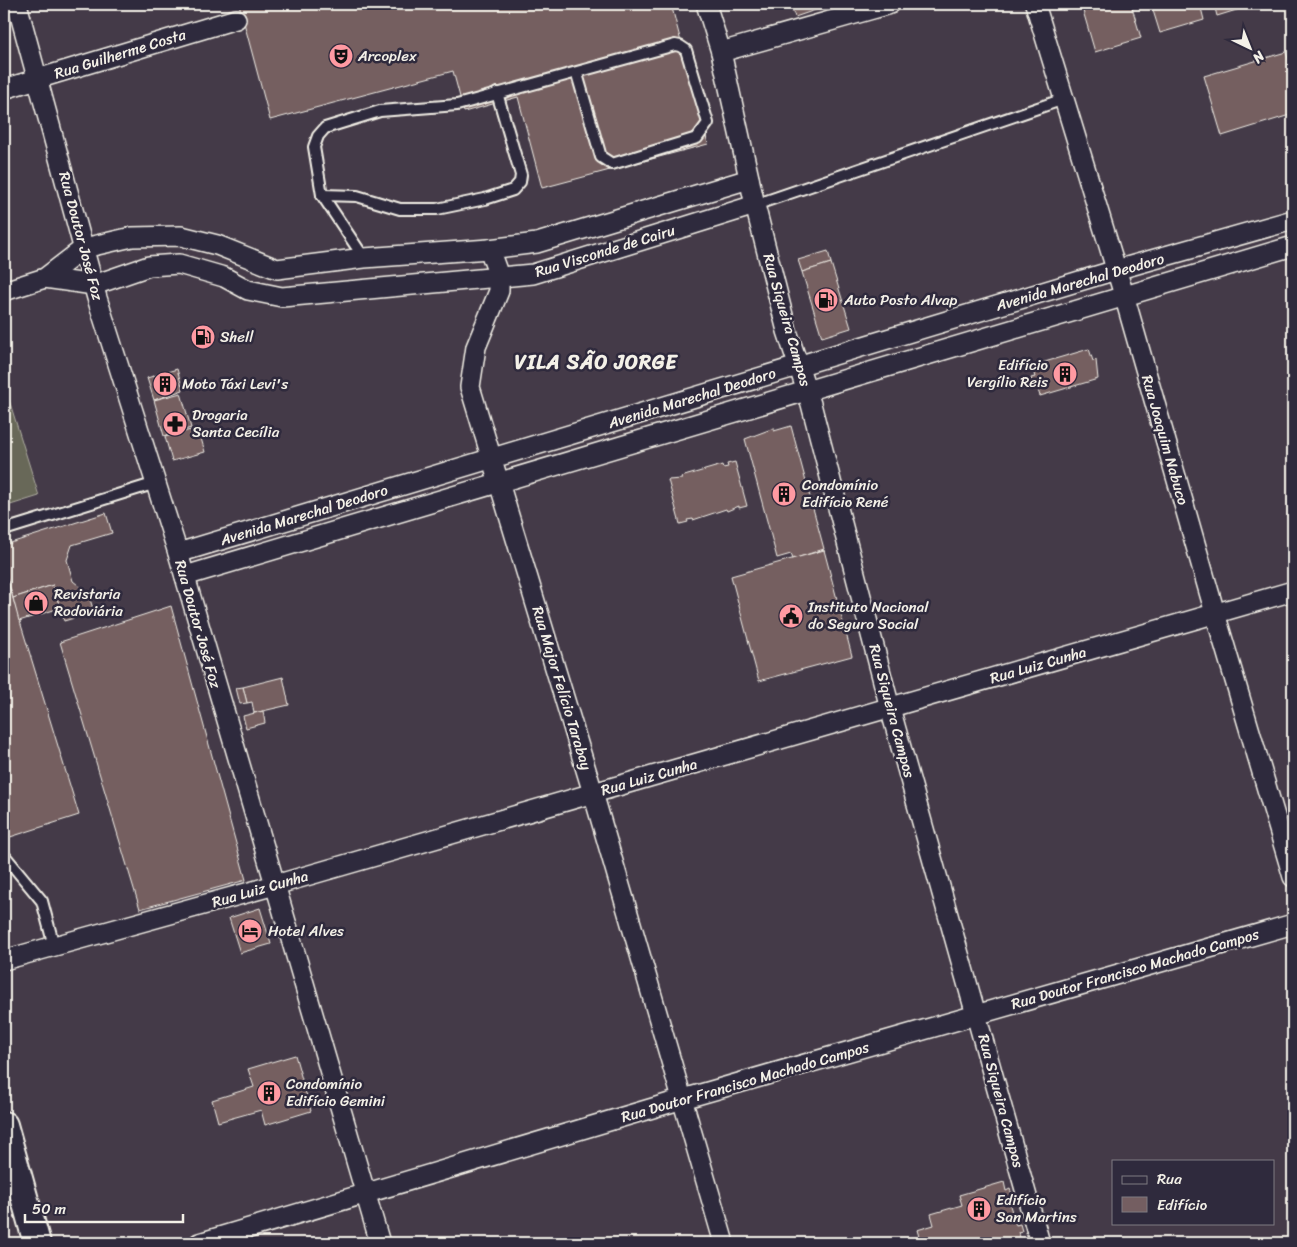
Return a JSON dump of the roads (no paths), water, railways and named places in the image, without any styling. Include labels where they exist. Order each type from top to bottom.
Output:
[{"type":"main road","points":[[4,1125],[37,1243]]},
{"type":"street","name":"Rua Doutor José Foz","points":[[17,4],[94,285],[185,576],[380,1243]]},
{"type":"street","name":"Rua Siqueira Campos","points":[[706,4],[721,52],[755,205],[890,708],[1040,1243]]},
{"type":"street","points":[[721,52],[890,4]]},
{"type":"street","name":"Rua Joaquim Nabuco","points":[[1035,4],[1124,294],[1215,614],[1293,877]]},
{"type":"street","name":"Rua Guilherme Costa","points":[[4,89],[236,19]]},
{"type":"street","name":"Rua Visconde de Cairu","points":[[4,291],[45,278],[84,248],[132,237],[181,236],[217,245],[277,269],[364,258],[537,244],[749,179]]},
{"type":"street","name":"Rua Visconde de Cairu","points":[[45,278],[94,285],[150,266],[179,264],[224,277],[248,290],[282,297],[533,274],[755,205]]},
{"type":"street","name":"Avenida Marechal Deodoro","points":[[178,553],[1116,270],[1293,220]]},
{"type":"street","name":"Avenida Marechal Deodoro","points":[[185,576],[1124,294],[1293,246]]},
{"type":"street","name":"Rua Major Felício Tarabay","points":[[489,249],[499,276],[499,291],[476,347],[470,387],[593,793],[724,1243]]},
{"type":"street","name":"Rua Luiz Cunha","points":[[4,960],[275,885],[1293,591]]},
{"type":"street","name":"Rua Doutor Francisco Machado Campos","points":[[199,1243],[683,1099],[1293,924]]},
{"type":"lane","points":[[364,258],[322,195],[314,147],[318,136],[325,128],[380,111],[457,105],[680,46],[686,50],[708,123],[697,138],[612,164],[601,157],[577,74]]},
{"type":"lane","points":[[322,195],[357,196],[400,209],[437,209],[485,199],[513,190],[520,182],[520,175],[497,93]]},
{"type":"lane","name":"Rua Visconde de Cairu","points":[[755,205],[1064,99]]},
{"type":"lane","points":[[4,530],[156,483]]},
{"type":"lane","points":[[4,855],[42,901],[54,946]]},
{"type":"place","name":"Arcoplex","points":[[341,56]]},
{"type":"place","name":"Auto Posto Alvap","points":[[826,300]]},
{"type":"place","name":"Shell","points":[[203,337]]},
{"type":"place","name":"Edifício Vergílio Reis","points":[[1065,374]]},
{"type":"place","name":"Moto Táxi Levi's","points":[[165,384]]},
{"type":"place","name":"Drogaria Santa Cecília","points":[[175,424]]},
{"type":"place","name":"Condomínio Edifício René","points":[[784,494]]},
{"type":"place","name":"Revistaria Rodoviária","points":[[36,603]]},
{"type":"place","name":"Instituto Nacional do Seguro Social","points":[[791,616]]},
{"type":"place","name":"Hotel Alves","points":[[250,931]]},
{"type":"place","name":"Condomínio Edifício Gemini","points":[[269,1093]]},
{"type":"place","name":"Edifício San Martins","points":[[979,1209]]},
{"type":"district","name":"VILA SÃO JORGE","points":[[596,362]]}]
